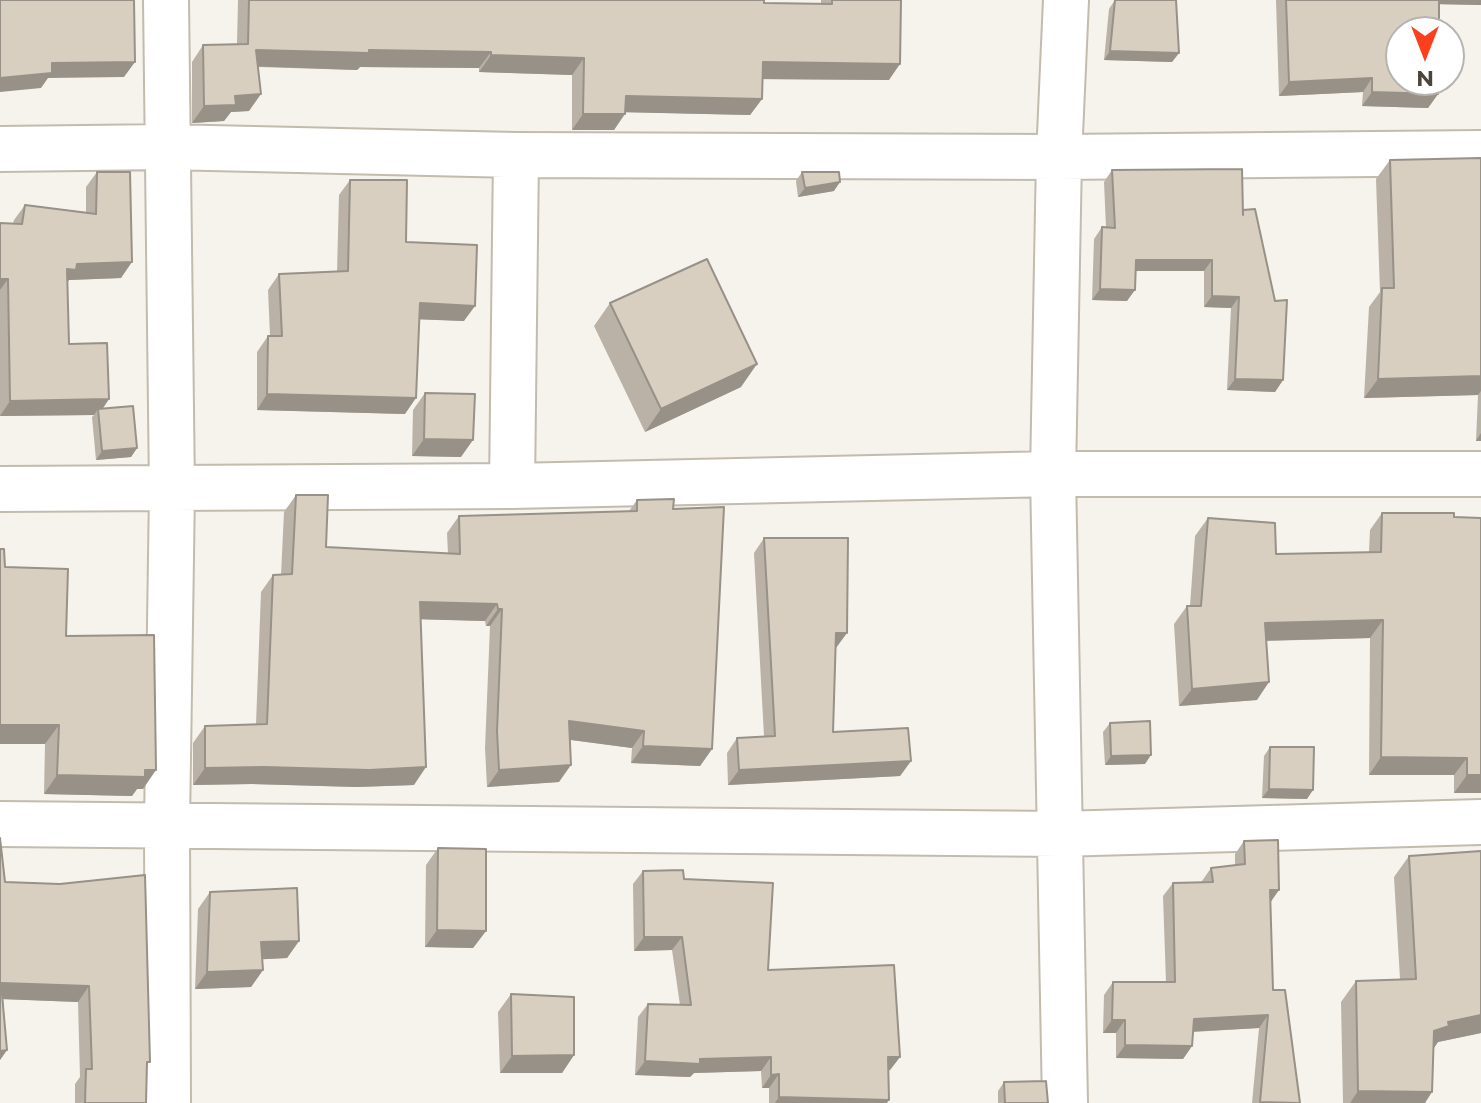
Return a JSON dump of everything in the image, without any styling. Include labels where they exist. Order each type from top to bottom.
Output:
[{"type":"street","points":[[166,0],[172,490],[167,824],[168,1103]]},
{"type":"street","points":[[1065,1103],[1053,474],[1059,157],[1066,0]]},
{"type":"street","points":[[0,149],[166,147],[516,155],[1059,157],[1481,153]]},
{"type":"street","points":[[512,486],[516,155]]},
{"type":"street","points":[[0,489],[512,486],[1053,474],[1481,474]]},
{"type":"street","points":[[0,824],[1059,834],[1481,822]]},
{"type":"building","points":[[0,0],[134,0],[135,62],[52,63],[52,73],[0,78]]},
{"type":"building","points":[[249,0],[764,0],[764,3],[832,4],[832,0],[901,0],[900,64],[763,62],[762,99],[626,96],[625,114],[583,114],[584,58],[491,55],[491,52],[256,50],[261,94],[235,96],[236,105],[204,106],[203,45],[248,44]]},
{"type":"building","points":[[1115,0],[1176,0],[1179,53],[1110,51]]},
{"type":"building","points":[[1286,0],[1439,0],[1439,16],[1385,16],[1385,92],[1372,92],[1372,78],[1289,82]]},
{"type":"building","points":[[1481,158],[1481,376],[1378,379],[1382,288],[1394,288],[1390,160]]},
{"type":"building","points":[[1242,169],[1243,215],[1243,210],[1255,209],[1275,301],[1287,300],[1283,380],[1235,379],[1239,297],[1212,296],[1212,260],[1136,260],[1135,290],[1100,289],[1102,227],[1115,228],[1112,170]]},
{"type":"building","points":[[97,172],[130,172],[132,262],[77,264],[76,270],[67,269],[69,344],[107,343],[109,399],[10,401],[8,279],[0,279],[0,223],[22,224],[25,205],[96,214]]},
{"type":"building","points":[[802,172],[839,172],[840,182],[805,188]]},
{"type":"building","points":[[350,180],[407,180],[406,242],[477,245],[475,306],[420,303],[416,398],[267,394],[268,336],[282,336],[279,274],[348,271]]},
{"type":"building","points":[[707,259],[757,364],[661,409],[610,303]]},
{"type":"building","points":[[425,393],[475,394],[473,440],[424,439]]},
{"type":"building","points":[[133,406],[137,448],[102,451],[98,409]]},
{"type":"building","points":[[296,495],[328,495],[326,547],[460,554],[459,516],[637,511],[637,500],[674,499],[673,509],[724,507],[712,749],[643,746],[644,731],[569,721],[571,765],[499,770],[497,731],[502,609],[498,609],[497,604],[420,602],[426,767],[369,770],[205,768],[205,726],[267,724],[273,575],[292,574]]},
{"type":"building","points":[[1382,513],[1454,513],[1454,517],[1481,518],[1481,775],[1467,775],[1467,758],[1381,757],[1383,620],[1265,623],[1269,682],[1192,689],[1187,606],[1201,606],[1208,518],[1275,523],[1276,554],[1381,552]]},
{"type":"building","points":[[764,538],[848,538],[847,633],[836,633],[833,732],[908,728],[911,761],[739,770],[737,738],[775,736]]},
{"type":"building","points":[[0,549],[4,549],[5,567],[68,569],[66,636],[154,635],[156,770],[145,770],[145,777],[57,775],[59,725],[0,725]]},
{"type":"building","points":[[1150,721],[1151,755],[1111,756],[1110,723]]},
{"type":"building","points":[[1270,747],[1314,747],[1313,790],[1269,789]]},
{"type":"building","points":[[0,838],[5,882],[60,884],[145,875],[150,1062],[147,1062],[146,1103],[85,1103],[86,1069],[92,1069],[89,986],[1,983],[7,1050],[0,1051]]},
{"type":"building","points":[[1278,840],[1279,890],[1270,890],[1273,990],[1285,990],[1300,1103],[1260,1102],[1268,1015],[1194,1019],[1192,1046],[1125,1045],[1125,1020],[1112,1020],[1113,982],[1175,982],[1173,883],[1213,882],[1211,868],[1245,864],[1244,841]]},
{"type":"building","points":[[438,848],[486,849],[486,931],[437,930]]},
{"type":"building","points":[[1481,851],[1481,1015],[1448,1022],[1449,1026],[1434,1031],[1432,1092],[1358,1091],[1356,981],[1416,979],[1409,856]]},
{"type":"building","points":[[683,870],[684,879],[773,883],[768,970],[894,965],[900,1057],[888,1057],[889,1100],[779,1097],[779,1074],[771,1075],[771,1057],[700,1059],[700,1064],[645,1061],[648,1004],[691,1005],[682,937],[644,937],[643,871]]},
{"type":"building","points":[[297,888],[299,941],[261,942],[263,970],[207,972],[210,892]]},
{"type":"building","points":[[511,994],[574,997],[574,1055],[512,1056]]},
{"type":"building","points":[[1046,1081],[1048,1103],[1005,1103],[1004,1082]]}]
